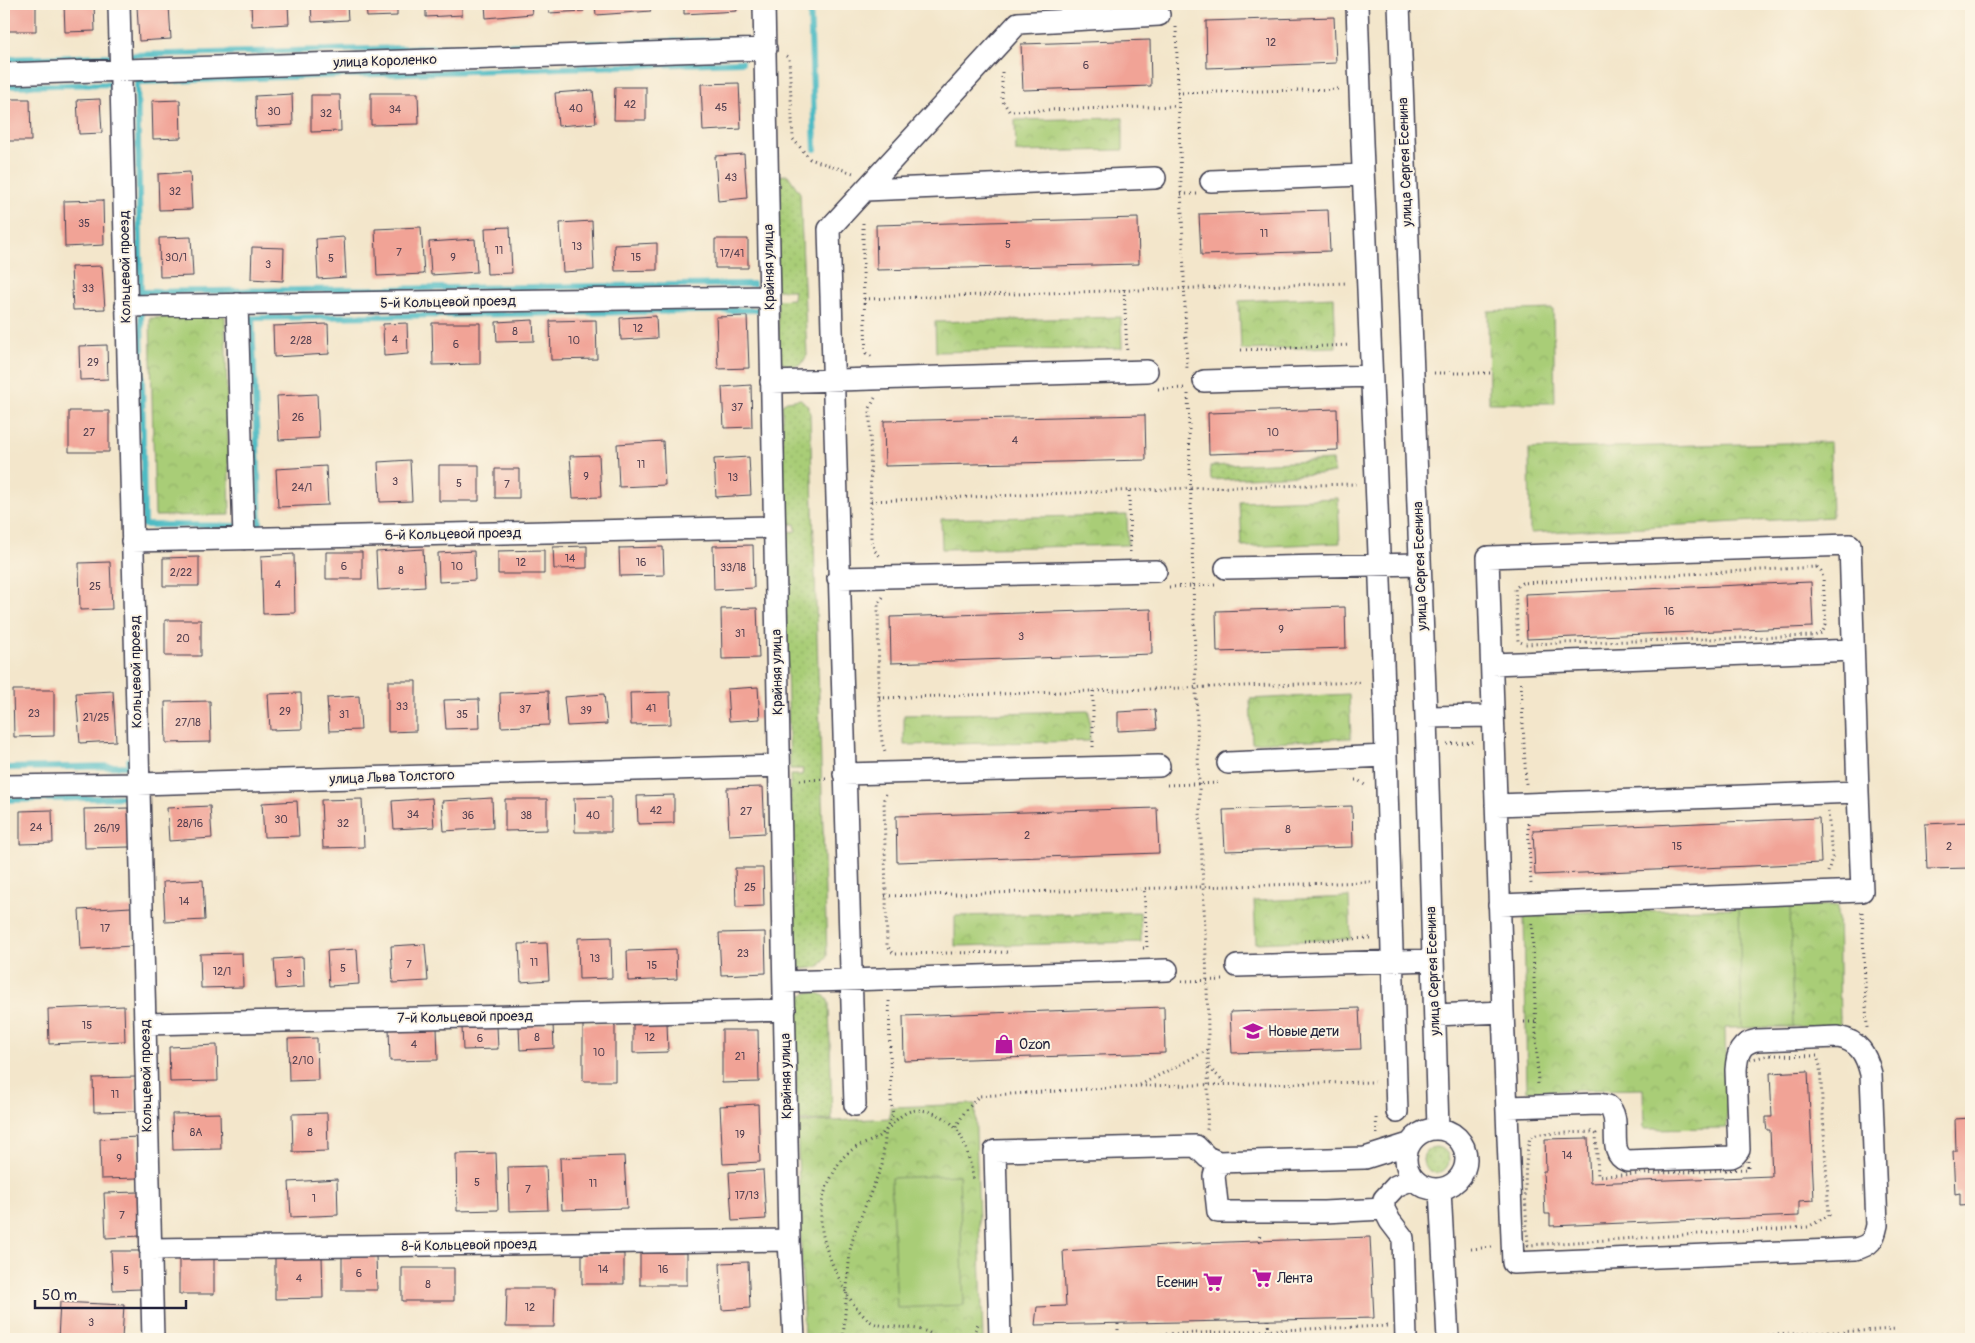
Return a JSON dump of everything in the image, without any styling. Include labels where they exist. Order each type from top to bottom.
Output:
[{"type":"street","name":"Кольцевой проезд","points":[[118,4],[153,1339]]},
{"type":"street","name":"Крайняя улица","points":[[764,4],[788,1240],[794,1339]]},
{"type":"street","points":[[1358,4],[1362,176],[1361,376],[1380,564],[1375,756],[1392,962],[1397,1112]]},
{"type":"street","name":"улица Сергея Есенина","points":[[1399,4],[1426,717],[1438,1129]]},
{"type":"street","points":[[855,1105],[829,229],[1018,23],[1168,20]]},
{"type":"street","name":"улица Короленко","points":[[4,74],[766,49]]},
{"type":"street","points":[[1206,187],[1362,176]]},
{"type":"street","points":[[865,190],[1155,178]]},
{"type":"street","name":"5-й Кольцевой проезд","points":[[126,306],[770,297]]},
{"type":"street","points":[[237,304],[244,539]]},
{"type":"street","points":[[771,382],[1147,371]]},
{"type":"street","points":[[1196,384],[1361,376]]},
{"type":"street","name":"6-й Кольцевой проезд","points":[[132,542],[774,527]]},
{"type":"street","points":[[1499,905],[1862,891],[1850,545],[1488,557],[1493,716],[1499,905],[1513,1263],[1855,1249],[1868,1246],[1872,1241],[1877,1226],[1871,1074],[1868,1060],[1862,1050],[1848,1039],[1838,1037],[1758,1040],[1744,1044],[1737,1058],[1736,1070],[1739,1150],[1735,1156],[1731,1157],[1627,1161],[1622,1159],[1618,1151],[1614,1113],[1608,1106],[1599,1104],[1507,1108]]},
{"type":"street","points":[[1224,576],[1380,564],[1419,564]]},
{"type":"street","points":[[838,578],[1160,579]]},
{"type":"street","points":[[1492,664],[1523,654],[1853,650]]},
{"type":"street","points":[[1426,717],[1493,716]]},
{"type":"street","points":[[1228,763],[1375,756]]},
{"type":"street","name":"улица Льва Толстого","points":[[4,786],[780,773]]},
{"type":"street","points":[[844,776],[1159,776]]},
{"type":"street","points":[[1496,805],[1858,792]]},
{"type":"street","points":[[1231,973],[1433,960]]},
{"type":"street","points":[[784,982],[1172,976]]},
{"type":"street","name":"7-й Кольцевой проезд","points":[[145,1024],[785,1010]]},
{"type":"street","points":[[1434,1015],[1503,1012]]},
{"type":"street","points":[[1212,1160],[1365,1158],[1409,1144],[1422,1132],[1438,1129],[1454,1135],[1464,1150],[1466,1159],[1461,1176],[1455,1183],[1440,1190],[1420,1186],[1408,1172],[1406,1153],[1409,1144]]},
{"type":"street","points":[[1000,1339],[995,1151],[1196,1146],[1212,1160],[1218,1212],[1324,1212],[1384,1209]]},
{"type":"street","points":[[1406,1339],[1403,1238],[1390,1221],[1384,1209],[1384,1199],[1396,1186],[1413,1180]]},
{"type":"street","points":[[1440,1190],[1448,1339]]},
{"type":"street","name":"8-й Кольцевой проезд","points":[[150,1249],[788,1240]]},
{"type":"path","points":[[1168,20],[1178,106],[1184,287],[1196,384],[1191,488],[1195,687],[1212,1160]]},
{"type":"path","points":[[766,49],[781,52],[789,58],[792,139],[810,159],[854,173],[865,190]]},
{"type":"path","points":[[1002,67],[1002,100],[1009,110],[1178,106]]},
{"type":"path","points":[[1177,93],[1344,89]]},
{"type":"path","points":[[1175,190],[1181,192],[1206,187]]},
{"type":"path","points":[[863,220],[866,352],[874,358],[882,359]]},
{"type":"path","points":[[1349,274],[1349,292]]},
{"type":"path","points":[[864,299],[1349,283]]},
{"type":"path","points":[[1124,289],[1127,353]]},
{"type":"path","points":[[1351,336],[1351,345],[1361,376]]},
{"type":"path","points":[[1242,350],[1351,345]]},
{"type":"path","points":[[1434,373],[1492,373]]},
{"type":"path","points":[[1157,389],[1196,384]]},
{"type":"path","points":[[882,397],[876,397],[870,408],[872,539],[875,551],[882,558]]},
{"type":"path","points":[[1356,474],[1356,494]]},
{"type":"path","points":[[871,501],[1129,490],[1356,484]]},
{"type":"path","points":[[1121,552],[1131,552],[1129,490]]},
{"type":"path","points":[[1523,654],[1814,636],[1822,633],[1826,625],[1823,577],[1817,567],[1522,583],[1515,588],[1518,641],[1523,654],[1531,884],[1541,884]]},
{"type":"path","points":[[1160,579],[1194,586],[1224,576]]},
{"type":"path","points":[[892,752],[885,751],[882,742],[878,604],[883,596],[893,596]]},
{"type":"path","points":[[880,698],[1362,682],[1362,691]]},
{"type":"path","points":[[1084,750],[1094,749],[1092,691]]},
{"type":"path","points":[[1367,795],[1375,756]]},
{"type":"path","points":[[780,773],[844,776]]},
{"type":"path","points":[[1159,776],[1199,784]]},
{"type":"path","points":[[893,792],[886,794],[884,798],[884,896],[887,946],[894,954],[1018,952]]},
{"type":"path","points":[[1824,810],[1829,812],[1832,857],[1826,874]]},
{"type":"path","points":[[884,896],[1371,882],[1371,873]]},
{"type":"path","points":[[1138,948],[1147,948],[1144,888]]},
{"type":"path","points":[[1862,891],[1868,1060]]},
{"type":"path","points":[[1532,904],[1540,1134]]},
{"type":"path","points":[[1294,942],[1371,938]]},
{"type":"path","points":[[1172,976],[1206,980],[1231,973]]},
{"type":"path","points":[[843,1339],[850,1250],[855,1231],[882,1165],[886,1130],[893,1114],[891,1101],[889,997],[894,992]]},
{"type":"path","points":[[1138,1086],[1208,1050]]},
{"type":"path","points":[[1208,1068],[1227,1084]]},
{"type":"path","points":[[1374,1072],[1375,1090]]},
{"type":"path","points":[[956,1127],[964,1113],[979,1096],[1138,1086],[1375,1082]]},
{"type":"path","points":[[938,1339],[923,1330],[876,1324],[868,1320],[855,1306],[827,1255],[821,1230],[820,1207],[827,1184],[849,1152],[879,1137],[896,1119],[909,1111],[923,1110],[940,1116],[956,1127],[967,1152],[975,1186]]},
{"type":"path","points":[[1376,1117],[1377,1135]]},
{"type":"path","points":[[1260,1242],[1260,1231],[1269,1231]]},
{"type":"path","points":[[971,1339],[978,1324],[979,1314]]},
{"type":"path","points":[[1118,1324],[1118,1338],[1388,1326],[1388,1316]]},
{"type":"path","points":[[1268,1320],[1269,1339]]},
{"type":"path","points":[[1693,1339],[1897,1329]]},
{"type":"green space","points":[[1123,118],[1123,150],[1016,152],[1015,120]]},
{"type":"green space","points":[[788,175],[800,193],[807,355],[802,364],[790,367],[780,361],[777,300],[793,299],[794,290],[776,290],[774,176]]},
{"type":"green space","points":[[1334,297],[1336,347],[1241,350],[1239,301]]},
{"type":"green space","points":[[1553,309],[1555,403],[1489,403],[1488,311]]},
{"type":"green space","points":[[225,316],[230,515],[155,516],[150,318]]},
{"type":"green space","points":[[1121,317],[1122,348],[936,352],[935,322]]},
{"type":"green space","points":[[801,399],[808,406],[810,413],[827,956],[819,967],[804,969],[796,966],[794,962],[790,775],[802,775],[803,769],[790,769],[783,532],[796,531],[795,524],[783,524],[782,404],[787,401]]},
{"type":"green space","points":[[1830,442],[1832,517],[1530,533],[1529,449]]},
{"type":"green space","points":[[1333,460],[1334,473],[1211,480],[1210,466]]},
{"type":"green space","points":[[1338,498],[1340,543],[1242,547],[1240,502]]},
{"type":"green space","points":[[1127,515],[1128,545],[942,549],[941,519]]},
{"type":"green space","points":[[1349,694],[1351,738],[1252,743],[1250,699]]},
{"type":"green space","points":[[1089,711],[1090,741],[904,745],[904,715]]},
{"type":"green space","points":[[1349,897],[1351,939],[1256,943],[1254,901]]},
{"type":"green space","points":[[1838,905],[1840,1026],[1725,1028],[1727,1128],[1644,1129],[1643,1089],[1527,1091],[1524,913]]},
{"type":"green space","points":[[1790,906],[1793,1027],[1742,1028],[1739,907]]},
{"type":"green space","points":[[1140,912],[1141,942],[955,946],[955,916]]},
{"type":"green space","points":[[810,992],[822,994],[829,1003],[832,1120],[797,1121],[795,1002],[797,997]]},
{"type":"green space","points":[[975,1104],[983,1339],[804,1339],[797,1123],[890,1118],[890,1107]]},
{"type":"green space","points":[[1436,1147],[1445,1151],[1449,1160],[1445,1169],[1436,1173],[1427,1169],[1423,1160],[1427,1151]]},
{"type":"green space","points":[[959,1175],[964,1305],[897,1308],[891,1178]]},
{"type":"building","points":[[4,4],[36,4],[36,31],[4,31]]},
{"type":"building","points":[[64,4],[94,4],[95,31],[65,32]]},
{"type":"building","points":[[251,4],[288,4],[289,24],[252,26]]},
{"type":"building","points":[[311,4],[347,4],[348,20],[312,22]]},
{"type":"building","points":[[366,4],[397,4],[397,16],[367,17]]},
{"type":"building","points":[[426,4],[462,4],[462,15],[426,17]]},
{"type":"building","points":[[485,4],[531,4],[532,14],[486,18]]},
{"type":"building","points":[[549,4],[584,4],[584,11],[549,13]]},
{"type":"building","points":[[595,4],[650,4],[651,11],[596,15]]},
{"type":"building","points":[[684,4],[736,4],[737,11],[684,14]]},
{"type":"building","points":[[169,5],[171,39],[139,41],[137,6]]},
{"type":"building","points":[[1334,17],[1336,63],[1207,68],[1206,21]]},
{"type":"building","points":[[1150,40],[1151,86],[1023,90],[1021,44]]},
{"type":"building","points":[[739,83],[741,129],[703,131],[701,84]]},
{"type":"building","points":[[615,87],[646,87],[646,120],[614,120]]},
{"type":"building","points":[[593,90],[596,123],[558,126],[555,93]]},
{"type":"building","points":[[371,93],[418,93],[419,124],[371,125]]},
{"type":"building","points":[[292,94],[293,125],[256,127],[255,96]]},
{"type":"building","points":[[311,95],[340,95],[341,131],[311,132]]},
{"type":"building","points":[[4,99],[30,99],[31,141],[4,141]]},
{"type":"building","points":[[100,99],[102,133],[79,134],[77,100]]},
{"type":"building","points":[[180,100],[181,138],[153,139],[152,101]]},
{"type":"building","points":[[744,154],[747,198],[718,201],[715,156]]},
{"type":"building","points":[[190,172],[192,209],[159,210],[158,174]]},
{"type":"building","points":[[103,200],[104,245],[65,247],[64,201]]},
{"type":"building","points":[[1328,210],[1330,251],[1201,255],[1199,214]]},
{"type":"building","points":[[1138,218],[1139,264],[877,270],[876,225]]},
{"type":"building","points":[[592,221],[594,270],[563,272],[560,223]]},
{"type":"building","points":[[421,227],[424,274],[377,276],[375,229]]},
{"type":"building","points":[[510,227],[512,273],[487,274],[485,228]]},
{"type":"building","points":[[191,237],[193,276],[160,277],[159,238]]},
{"type":"building","points":[[344,237],[346,277],[318,279],[316,239]]},
{"type":"building","points":[[475,239],[477,272],[431,275],[429,242]]},
{"type":"building","points":[[715,239],[748,239],[748,268],[715,268]]},
{"type":"building","points":[[657,243],[657,270],[615,271],[614,245]]},
{"type":"building","points":[[252,247],[284,248],[283,281],[251,279]]},
{"type":"building","points":[[102,266],[105,309],[73,310],[71,267]]},
{"type":"building","points":[[656,316],[657,338],[621,340],[620,318]]},
{"type":"building","points":[[747,316],[749,368],[718,369],[716,317]]},
{"type":"building","points":[[533,320],[534,341],[497,342],[496,322]]},
{"type":"building","points":[[596,320],[597,359],[551,360],[550,321]]},
{"type":"building","points":[[407,323],[408,354],[384,356],[383,324]]},
{"type":"building","points":[[432,323],[480,323],[480,364],[433,365]]},
{"type":"building","points":[[328,324],[329,354],[274,357],[273,326]]},
{"type":"building","points":[[107,345],[108,379],[80,380],[79,346]]},
{"type":"building","points":[[751,385],[752,427],[724,428],[722,387]]},
{"type":"building","points":[[317,394],[319,438],[279,440],[277,396]]},
{"type":"building","points":[[1337,409],[1338,450],[1209,454],[1208,413]]},
{"type":"building","points":[[69,411],[109,411],[109,452],[69,452]]},
{"type":"building","points":[[1145,415],[1146,460],[885,466],[884,421]]},
{"type":"building","points":[[663,441],[665,485],[619,487],[617,444]]},
{"type":"building","points":[[599,455],[601,497],[573,498],[570,456]]},
{"type":"building","points":[[749,457],[751,495],[716,497],[714,459]]},
{"type":"building","points":[[410,460],[412,501],[380,502],[378,462]]},
{"type":"building","points":[[439,465],[479,465],[479,501],[439,501]]},
{"type":"building","points":[[326,466],[328,505],[278,507],[276,469]]},
{"type":"building","points":[[495,469],[519,469],[519,498],[495,498]]},
{"type":"building","points":[[753,545],[754,588],[714,590],[713,546]]},
{"type":"building","points":[[587,546],[587,568],[554,569],[553,547]]},
{"type":"building","points":[[663,547],[664,575],[620,576],[619,548]]},
{"type":"building","points":[[423,549],[425,587],[378,590],[376,552]]},
{"type":"building","points":[[544,550],[544,574],[498,574],[498,551]]},
{"type":"building","points":[[474,551],[475,580],[439,582],[438,553]]},
{"type":"building","points":[[326,552],[362,552],[362,579],[326,579]]},
{"type":"building","points":[[294,554],[295,613],[263,614],[261,556]]},
{"type":"building","points":[[199,557],[199,586],[163,586],[163,558]]},
{"type":"building","points":[[110,562],[112,609],[80,610],[79,563]]},
{"type":"building","points":[[1811,582],[1813,627],[1527,639],[1525,594]]},
{"type":"building","points":[[1345,607],[1346,648],[1217,652],[1216,611]]},
{"type":"building","points":[[757,608],[759,658],[722,659],[721,609]]},
{"type":"building","points":[[1151,609],[1152,654],[891,663],[890,617]]},
{"type":"building","points":[[165,620],[201,620],[201,656],[165,656]]},
{"type":"building","points":[[388,681],[416,681],[416,731],[388,732]]},
{"type":"building","points":[[758,687],[760,719],[729,721],[727,689]]},
{"type":"building","points":[[13,690],[54,690],[54,736],[14,737]]},
{"type":"building","points":[[113,691],[116,741],[80,743],[76,693]]},
{"type":"building","points":[[548,691],[549,725],[501,727],[500,693]]},
{"type":"building","points":[[670,692],[671,724],[631,725],[630,693]]},
{"type":"building","points":[[301,693],[302,729],[270,730],[268,694]]},
{"type":"building","points":[[604,694],[607,724],[567,726],[564,697]]},
{"type":"building","points":[[359,696],[361,730],[329,731],[327,698]]},
{"type":"building","points":[[479,699],[480,728],[446,729],[444,700]]},
{"type":"building","points":[[210,701],[211,742],[166,743],[165,702]]},
{"type":"building","points":[[1155,710],[1157,729],[1118,731],[1118,712]]},
{"type":"building","points":[[763,787],[765,833],[729,835],[727,788]]},
{"type":"building","points":[[674,795],[674,823],[638,824],[637,796]]},
{"type":"building","points":[[611,797],[611,832],[575,832],[574,798]]},
{"type":"building","points":[[432,798],[434,827],[394,829],[392,801]]},
{"type":"building","points":[[492,798],[493,828],[444,831],[442,801]]},
{"type":"building","points":[[362,799],[364,847],[323,848],[321,800]]},
{"type":"building","points":[[505,799],[547,799],[547,830],[505,831]]},
{"type":"building","points":[[297,801],[299,836],[264,837],[262,803]]},
{"type":"building","points":[[210,806],[212,838],[169,841],[167,808]]},
{"type":"building","points":[[1352,806],[1353,847],[1225,851],[1223,810]]},
{"type":"building","points":[[128,808],[130,847],[85,848],[84,809]]},
{"type":"building","points":[[1157,808],[1159,853],[897,862],[896,816]]},
{"type":"building","points":[[52,810],[53,843],[20,844],[20,811]]},
{"type":"building","points":[[1819,818],[1821,863],[1535,875],[1533,830]]},
{"type":"building","points":[[1971,822],[1971,868],[1927,869],[1925,824]]},
{"type":"building","points":[[735,868],[763,868],[764,906],[736,907]]},
{"type":"building","points":[[203,880],[205,920],[165,922],[163,882]]},
{"type":"building","points":[[131,907],[132,946],[81,949],[79,910]]},
{"type":"building","points":[[765,932],[766,973],[721,975],[719,933]]},
{"type":"building","points":[[611,937],[612,978],[579,979],[578,938]]},
{"type":"building","points":[[547,943],[549,980],[521,982],[519,944]]},
{"type":"building","points":[[425,944],[428,981],[393,983],[391,946]]},
{"type":"building","points":[[357,949],[359,984],[329,986],[327,951]]},
{"type":"building","points":[[676,949],[677,979],[628,981],[627,951]]},
{"type":"building","points":[[242,953],[243,987],[201,988],[200,954]]},
{"type":"building","points":[[303,957],[304,987],[276,989],[274,959]]},
{"type":"building","points":[[124,1006],[125,1041],[49,1044],[48,1009]]},
{"type":"building","points":[[1164,1007],[1165,1053],[904,1061],[903,1016]]},
{"type":"building","points":[[1359,1008],[1361,1049],[1232,1053],[1230,1012]]},
{"type":"building","points":[[633,1022],[667,1022],[668,1052],[633,1053]]},
{"type":"building","points":[[553,1024],[554,1048],[520,1050],[519,1026]]},
{"type":"building","points":[[583,1024],[615,1024],[615,1081],[583,1081]]},
{"type":"building","points":[[497,1026],[498,1049],[463,1050],[462,1027]]},
{"type":"building","points":[[437,1027],[438,1060],[390,1061],[389,1028]]},
{"type":"building","points":[[722,1030],[758,1030],[759,1082],[722,1083]]},
{"type":"building","points":[[317,1038],[318,1080],[289,1081],[288,1039]]},
{"type":"building","points":[[217,1045],[218,1081],[170,1082],[169,1047]]},
{"type":"building","points":[[1808,1071],[1814,1200],[1799,1201],[1799,1216],[1550,1226],[1550,1214],[1545,1214],[1543,1171],[1546,1171],[1545,1139],[1588,1138],[1590,1183],[1772,1176],[1770,1130],[1767,1130],[1766,1124],[1766,1117],[1772,1117],[1770,1073]]},
{"type":"building","points":[[136,1077],[136,1111],[94,1112],[93,1078]]},
{"type":"building","points":[[758,1104],[760,1162],[723,1164],[720,1106]]},
{"type":"building","points":[[220,1113],[221,1149],[173,1150],[172,1114]]},
{"type":"building","points":[[327,1113],[328,1151],[293,1152],[292,1114]]},
{"type":"building","points":[[1971,1118],[1971,1205],[1960,1206],[1960,1193],[1955,1194],[1953,1151],[1956,1151],[1955,1119]]},
{"type":"building","points":[[137,1137],[138,1178],[101,1179],[100,1139]]},
{"type":"building","points":[[496,1153],[498,1210],[457,1211],[456,1154]]},
{"type":"building","points":[[624,1156],[627,1208],[562,1210],[560,1158]]},
{"type":"building","points":[[546,1166],[548,1210],[509,1211],[508,1167]]},
{"type":"building","points":[[763,1170],[766,1219],[732,1221],[729,1172]]},
{"type":"building","points":[[337,1179],[338,1215],[291,1217],[289,1182]]},
{"type":"building","points":[[139,1192],[140,1236],[106,1238],[104,1193]]},
{"type":"building","points":[[1370,1237],[1374,1318],[1035,1325],[1037,1307],[1066,1306],[1063,1251],[1200,1243]]},
{"type":"building","points":[[111,1251],[140,1251],[141,1289],[113,1290]]},
{"type":"building","points":[[640,1253],[687,1253],[687,1285],[640,1285]]},
{"type":"building","points":[[582,1254],[624,1254],[624,1284],[582,1284]]},
{"type":"building","points":[[322,1256],[323,1298],[275,1299],[275,1257]]},
{"type":"building","points":[[342,1256],[376,1256],[377,1290],[342,1290]]},
{"type":"building","points":[[179,1257],[214,1257],[214,1294],[179,1294]]},
{"type":"building","points":[[748,1262],[750,1308],[722,1310],[720,1263]]},
{"type":"building","points":[[402,1268],[454,1268],[454,1301],[402,1301]]},
{"type":"building","points":[[507,1288],[555,1288],[554,1327],[506,1327]]},
{"type":"building","points":[[60,1302],[124,1305],[122,1339],[58,1339]]},
{"type":"waterway","points":[[810,4],[815,149]]},
{"type":"waterway","points":[[131,55],[728,40]]},
{"type":"waterway","points":[[4,59],[111,56]]},
{"type":"waterway","points":[[141,304],[137,82],[742,62]]},
{"type":"waterway","points":[[4,86],[111,84],[112,90]]},
{"type":"waterway","points":[[141,292],[753,284]]},
{"type":"waterway","points":[[141,309],[144,525],[241,526]]},
{"type":"waterway","points":[[246,526],[260,526],[252,318],[756,310]]},
{"type":"waterway","points":[[4,768],[129,766],[129,760]]},
{"type":"waterway","points":[[4,800],[126,797]]},
{"type":"place","name":"Новые дети","points":[[1253,1031]]},
{"type":"place","name":"Ozon","points":[[1004,1044]]},
{"type":"place","name":"Лента","points":[[1262,1278]]},
{"type":"place","name":"Есенин","points":[[1213,1282]]}]
